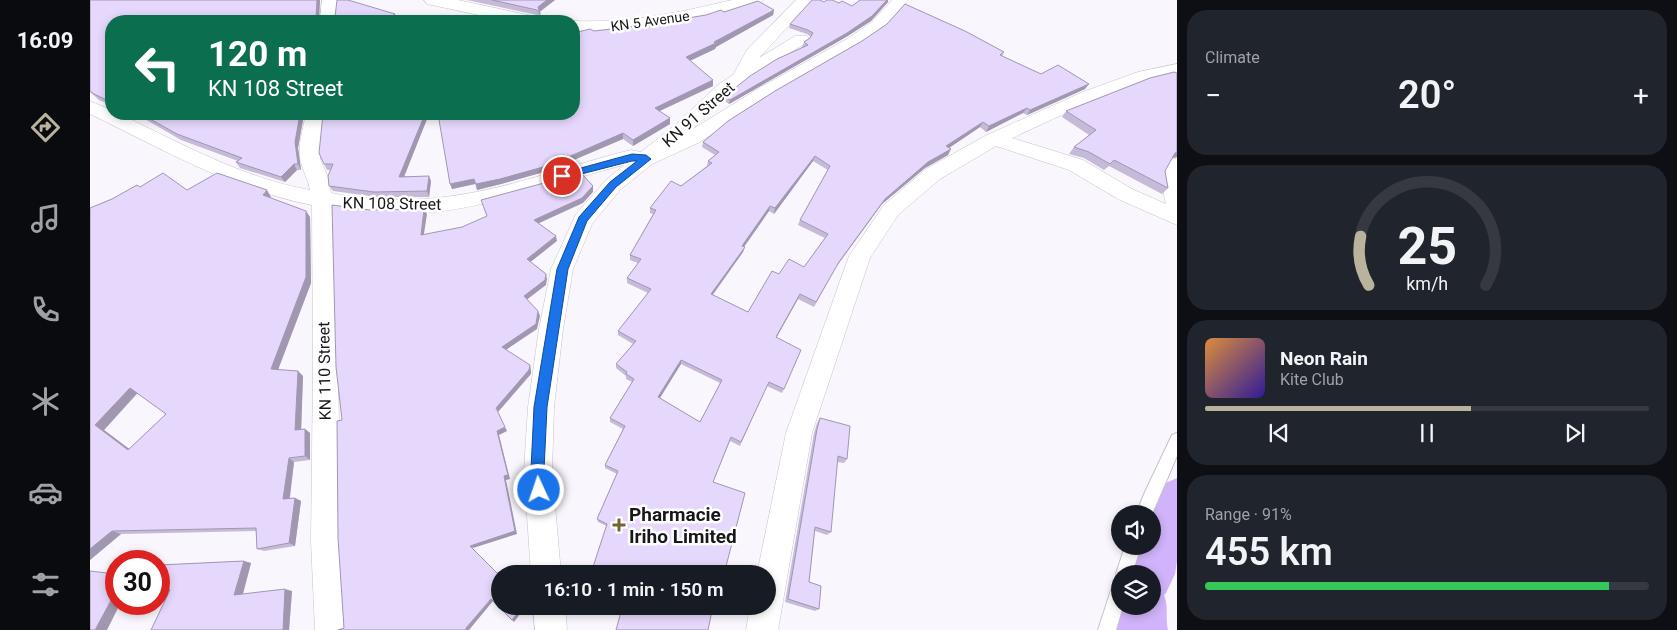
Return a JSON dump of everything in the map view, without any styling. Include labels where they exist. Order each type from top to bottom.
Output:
[{"type":"main road","points":[[433,0],[503,15]]},
{"type":"main road","name":"KN 5 Avenue","points":[[580,27],[609,28],[672,20],[754,0]]},
{"type":"street","points":[[329,15],[330,0]]},
{"type":"street","name":"KN 91 Street","points":[[545,565],[538,470],[540,416],[551,329],[562,269],[583,220],[613,185],[702,112],[725,88],[740,78],[754,54],[804,0]]},
{"type":"street","points":[[646,159],[690,139],[853,42],[878,25],[900,0]]},
{"type":"street","points":[[740,78],[801,39]]},
{"type":"street","points":[[774,565],[799,433],[860,256],[891,210],[933,174],[994,139],[1089,96],[1144,76],[1177,69]]},
{"type":"street","name":"KN 108 Street","points":[[90,107],[105,115]]},
{"type":"street","name":"KN 108 Street","points":[[115,120],[244,179],[283,192],[360,206],[422,207],[455,203],[499,194],[632,157],[646,159]]},
{"type":"street","name":"KN 110 Street","points":[[314,120],[310,144],[310,159],[318,177],[322,200],[326,391],[325,494],[327,590],[331,630]]},
{"type":"street","points":[[994,139],[1076,166],[1125,194],[1177,217]]},
{"type":"street","points":[[1177,165],[1170,178],[1177,205]]},
{"type":"street","points":[[762,630],[764,615]]},
{"type":"lane","points":[[1147,505],[1177,440]]},
{"type":"lane","points":[[1107,630],[1112,615]]},
{"type":"building","points":[[90,0],[317,0],[316,15],[105,15],[105,99],[90,91]]},
{"type":"building","points":[[337,0],[348,0],[395,14],[335,15]]},
{"type":"building","points":[[492,0],[547,0],[538,7],[540,14],[537,10]]},
{"type":"building","points":[[812,0],[824,2],[832,0],[839,3],[842,1],[852,6],[860,0],[887,0],[872,16],[847,33],[730,100],[725,96],[750,76],[777,59],[808,45],[804,42],[813,33],[790,24]]},
{"type":"building","points":[[758,1],[774,10],[714,42],[716,43],[686,57],[713,80],[655,108],[670,118],[633,140],[623,133],[566,158],[568,160],[476,184],[474,179],[450,184],[439,120],[580,120],[580,32],[645,25],[706,15],[721,10],[724,12]]},
{"type":"building","points":[[905,4],[965,31],[1004,52],[1000,55],[1041,74],[1058,65],[1089,84],[1030,110],[1027,108],[989,126],[983,122],[946,146],[951,149],[928,162],[885,199],[839,262],[816,302],[800,294],[776,337],[801,350],[784,389],[769,382],[741,442],[731,437],[713,482],[745,493],[726,565],[594,565],[607,524],[597,519],[618,471],[605,465],[625,426],[610,418],[634,379],[616,364],[636,341],[618,331],[651,289],[627,278],[641,259],[630,255],[656,210],[650,208],[671,181],[681,186],[712,163],[708,161],[719,152],[703,142],[728,121],[775,91],[862,41],[887,24]],"holes":[[[815,156],[830,166],[800,220],[828,234],[804,267],[789,259],[779,274],[772,271],[748,312],[711,294],[745,247],[742,246],[770,206],[775,208]],[[681,360],[722,380],[700,422],[658,397]]]},
{"type":"building","points":[[1174,72],[1177,73],[1177,152],[1165,171],[1168,188],[1114,160],[1110,164],[1089,152],[1074,147],[1096,130],[1066,111],[1150,78]]},
{"type":"building","points":[[152,120],[299,120],[295,142],[298,164],[294,164],[281,177],[236,162],[242,158],[177,134]]},
{"type":"building","points":[[322,120],[423,120],[399,177],[429,176],[427,191],[374,192],[329,186],[328,176],[333,164],[324,164],[319,153]]},
{"type":"building","points":[[163,173],[187,190],[217,173],[267,190],[263,195],[306,211],[306,277],[271,369],[298,371],[295,430],[305,429],[305,456],[289,458],[283,499],[295,498],[289,543],[257,549],[256,528],[112,531],[90,549],[90,208],[112,199],[137,185],[140,187]],"holes":[[[130,388],[166,414],[128,450],[95,425]]]},
{"type":"building","points":[[581,173],[593,186],[582,198],[534,220],[556,236],[527,259],[546,274],[545,280],[524,296],[538,311],[536,324],[502,347],[530,365],[529,370],[496,408],[505,427],[497,431],[508,475],[504,476],[515,531],[470,546],[491,567],[491,599],[466,630],[338,630],[344,628],[338,538],[337,421],[342,420],[336,367],[332,205],[370,210],[424,209],[421,235],[462,227],[487,216],[481,200]]},
{"type":"building","points":[[820,418],[850,426],[847,459],[838,456],[831,532],[815,527],[809,582],[821,586],[819,609],[788,599]]},
{"type":"building","points":[[244,561],[234,595],[285,589],[283,630],[151,630],[158,615],[170,615],[170,564]]},
{"type":"building","points":[[90,571],[105,573],[105,612],[95,630],[90,630]]},
{"type":"building","points":[[507,615],[516,615],[512,620]]},
{"type":"building","points":[[620,615],[711,615],[708,630],[616,630]]},
{"type":"waterway","points":[[1149,565],[1154,541],[1177,504]]},
{"type":"waterway","points":[[1138,615],[1139,630]]},
{"type":"place","name":"Pharmacie Iriho Limited","points":[[619,525]]},
{"type":"route","points":[[539,490],[541,407],[551,329],[562,269],[583,220],[613,185],[646,159],[632,157],[562,176]]}]
